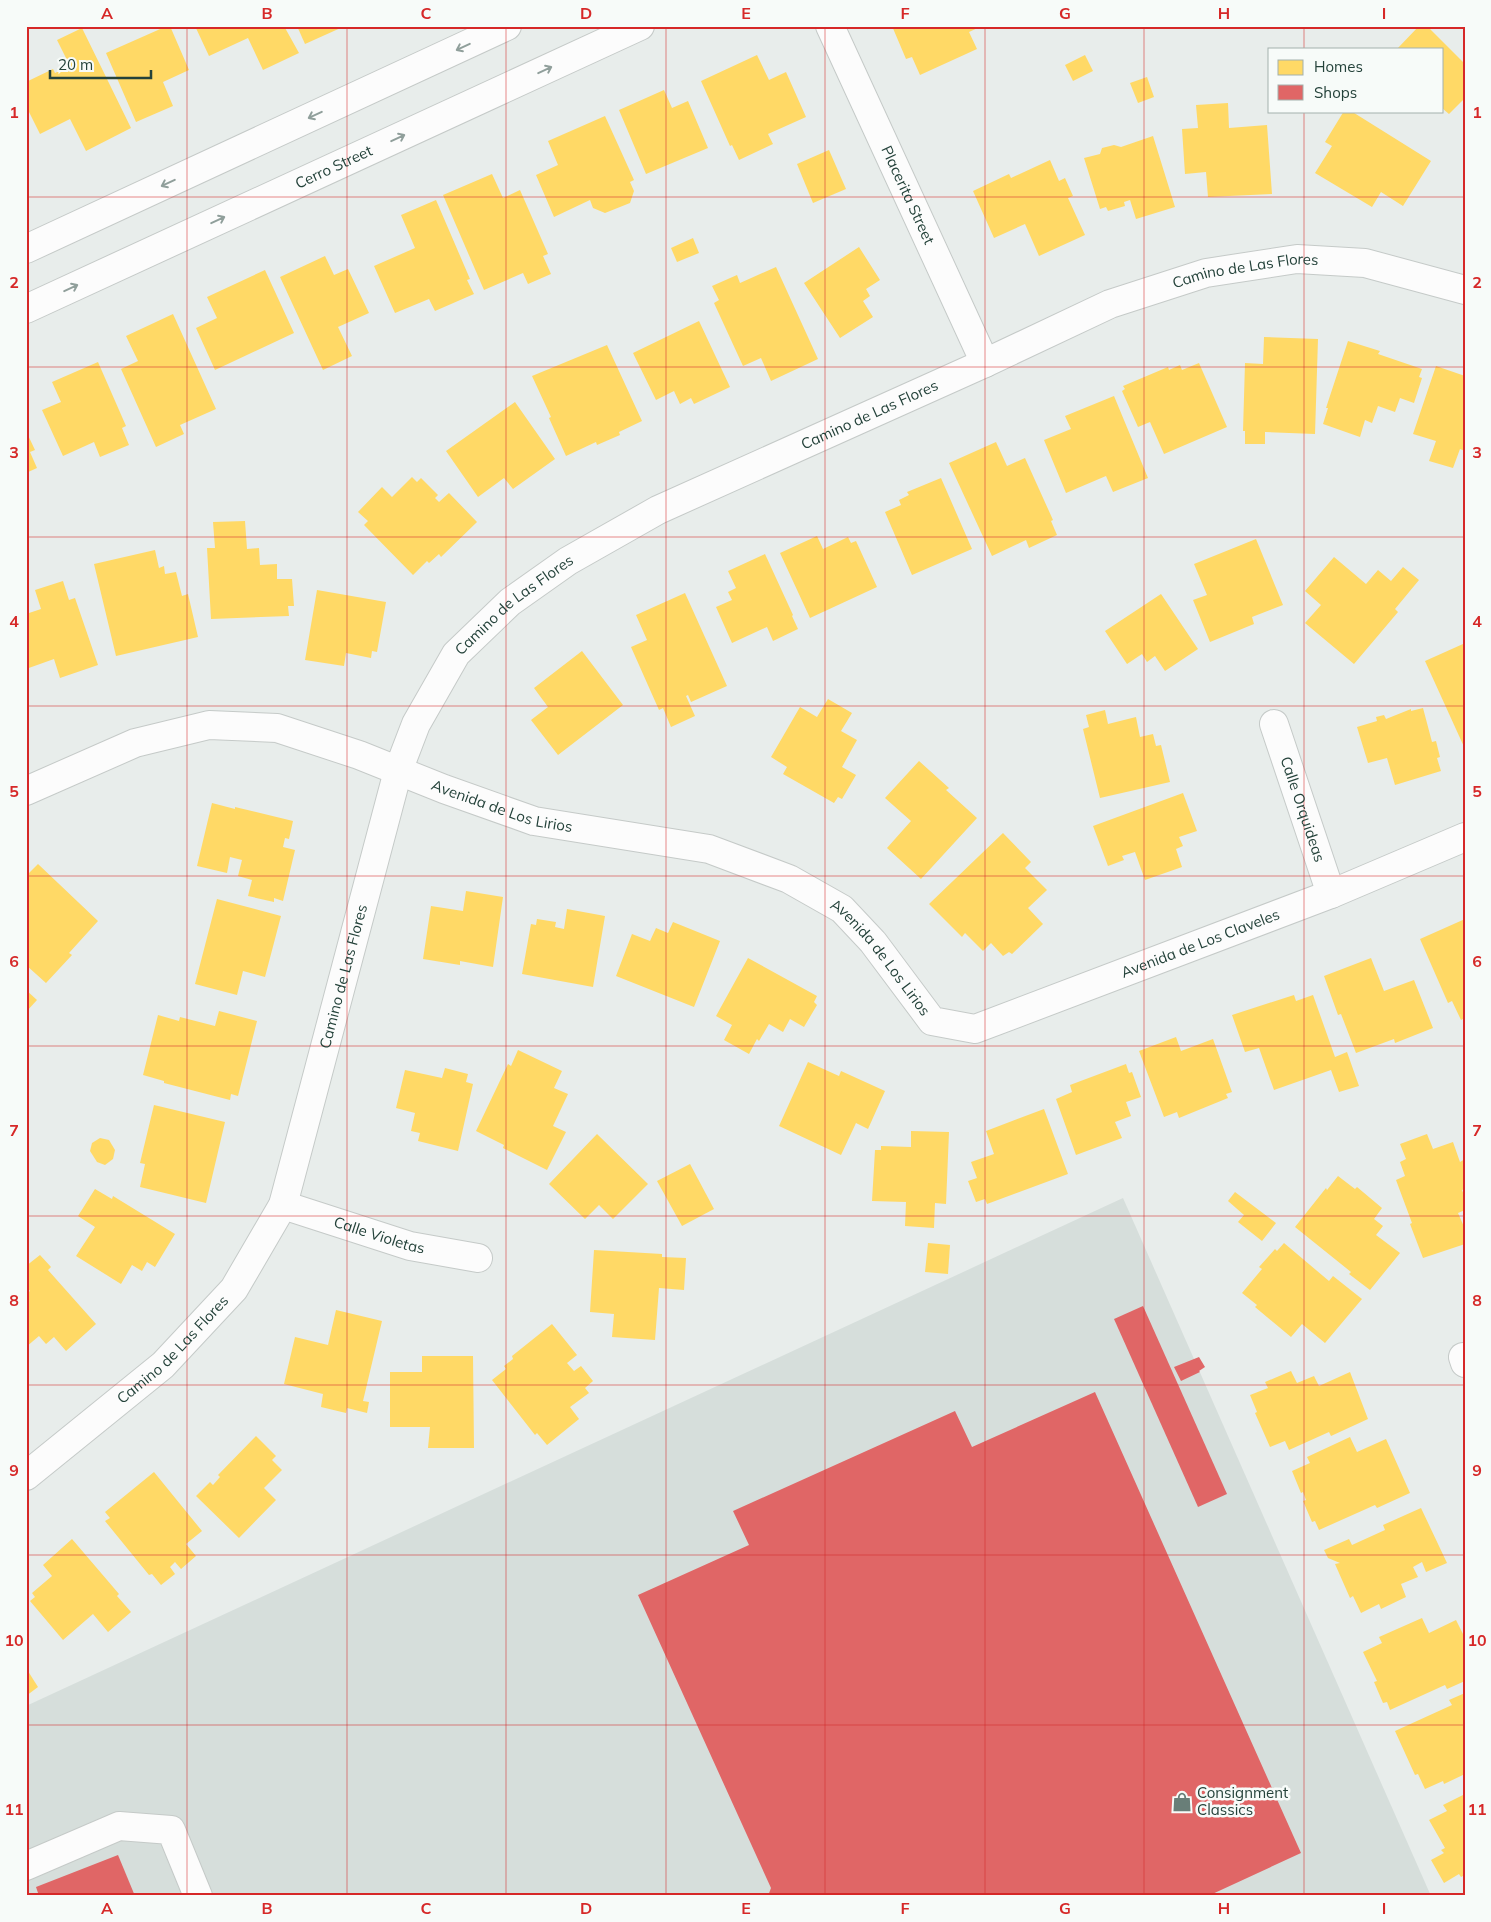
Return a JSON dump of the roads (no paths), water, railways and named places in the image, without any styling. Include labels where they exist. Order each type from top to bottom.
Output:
[{"type":"street","points":[[26,249],[507,26]]},
{"type":"street","name":"Cerro Street","points":[[26,309],[640,26]]},
{"type":"street","name":"Placerita Street","points":[[830,26],[985,363]]},
{"type":"street","name":"Camino de Las Flores","points":[[26,1476],[163,1365],[234,1289],[283,1204],[398,771],[416,724],[456,654],[510,602],[568,561],[658,510],[985,363],[1110,304],[1206,273],[1297,259],[1365,263],[1464,287]]},
{"type":"street","name":"Calle Orquideas","points":[[1274,724],[1331,894]]},
{"type":"street","name":"Avenida de Los Lirios","points":[[26,791],[134,743],[209,725],[277,728],[359,755],[444,790],[534,821],[709,850],[789,878],[842,909],[873,942],[932,1021]]},
{"type":"street","name":"Avenida de Los Claveles","points":[[932,1021],[975,1029],[1331,894],[1465,837]]},
{"type":"street","name":"Calle Violetas","points":[[283,1204],[410,1246],[478,1258]]},
{"type":"street","points":[[26,1866],[119,1826],[171,1830],[198,1896]]},
{"type":"place","name":"Consignment Classics","points":[[1182,1802]]}]
